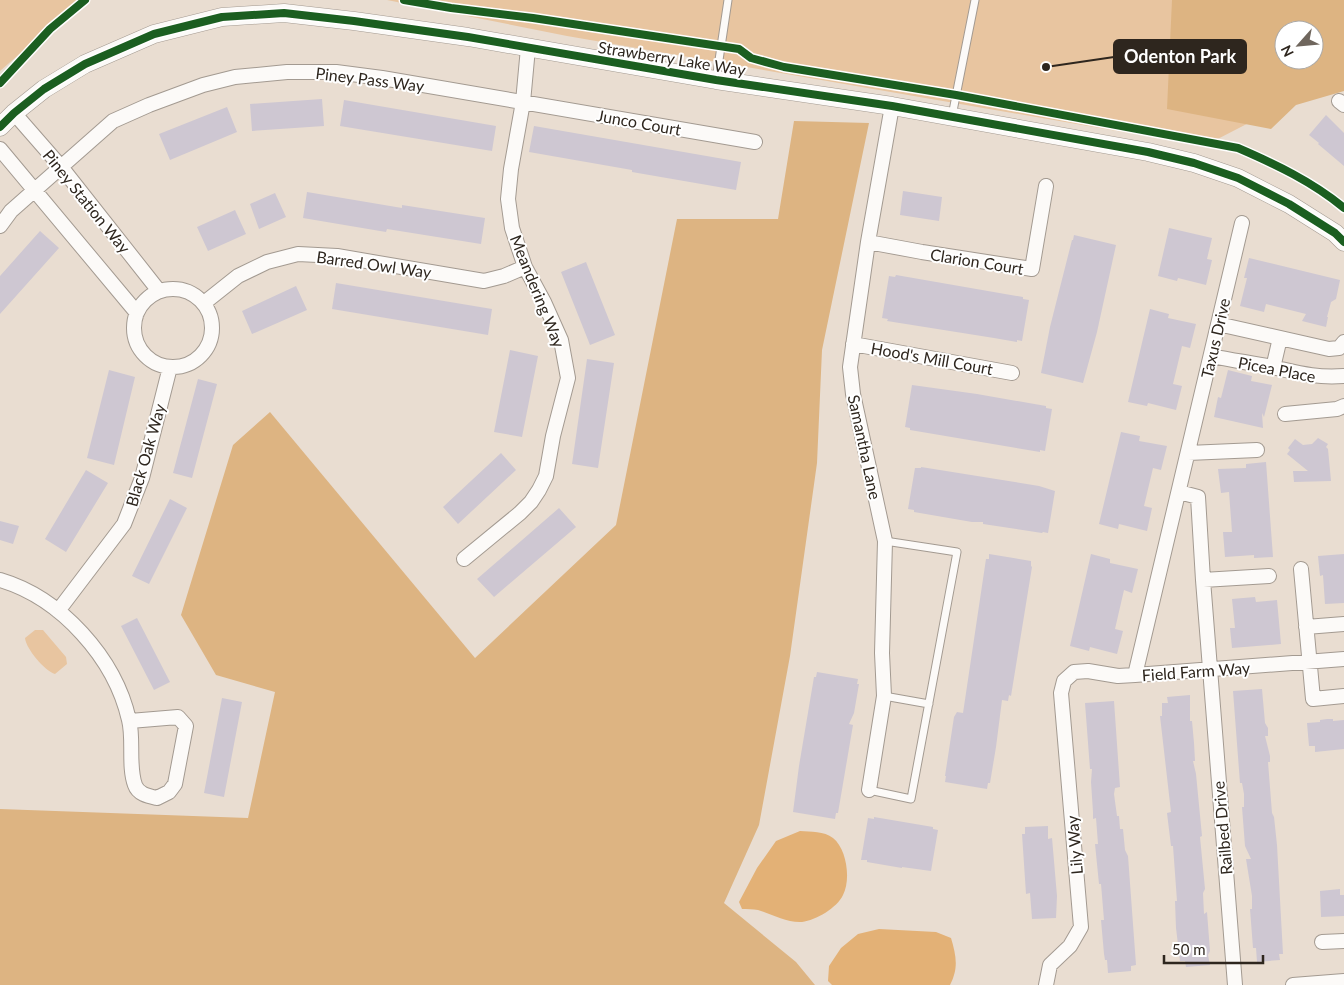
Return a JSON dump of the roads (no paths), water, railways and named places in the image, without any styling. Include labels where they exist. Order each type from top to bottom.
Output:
[{"type":"street","name":"Strawberry Lake Way","points":[[0,127],[44,89],[85,64],[154,34],[222,17],[284,13],[354,21],[716,80],[892,106],[1148,152],[1194,163],[1238,178],[1289,204],[1335,233],[1344,242]]},
{"type":"street","name":"Meandering Way","points":[[464,559],[520,513],[539,490],[546,476],[553,436],[568,378],[561,340],[544,302],[525,267],[512,228],[508,200],[511,169],[523,102],[528,48]]},
{"type":"street","name":"Piney Pass Way","points":[[0,226],[11,211],[36,191],[113,121],[194,88],[236,76],[286,72],[336,72],[523,102]]},
{"type":"street","name":"Junco Court","points":[[523,102],[755,142]]},
{"type":"street","name":"Samantha Lane","points":[[869,790],[884,696],[882,653],[885,541],[853,394],[850,366],[868,242],[892,106]]},
{"type":"street","name":"Piney Station Way","points":[[14,113],[62,168],[159,291]]},
{"type":"street","name":"Piney Station Way","points":[[0,149],[137,313]]},
{"type":"street","name":"Clarion Court","points":[[868,242],[1032,269],[1046,186]]},
{"type":"street","name":"Taxus Drive","points":[[1135,675],[1242,223]]},
{"type":"street","name":"Barred Owl Way","points":[[204,303],[238,276],[267,262],[298,254],[337,256],[484,281],[504,276],[525,267]]},
{"type":"street","points":[[180,289],[194,294],[204,303],[210,314],[212,336],[208,347],[198,358],[187,364],[170,367],[156,363],[139,347],[135,337],[137,313],[146,300],[159,291],[180,289]]},
{"type":"street","points":[[1218,324],[1329,349],[1339,348],[1344,342]]},
{"type":"street","points":[[1273,368],[1280,338]]},
{"type":"street","name":"Hood's Mill Court","points":[[853,344],[1012,372]]},
{"type":"street","name":"Picea Place","points":[[1210,356],[1297,374],[1324,378],[1344,376]]},
{"type":"street","name":"Black Oak Way","points":[[58,611],[124,524],[142,478],[170,367]]},
{"type":"street","points":[[1285,414],[1337,409],[1344,406]]},
{"type":"street","points":[[1188,453],[1256,450]]},
{"type":"street","name":"Railbed Drive","points":[[1179,492],[1198,498],[1209,670],[1235,985]]},
{"type":"street","points":[[1301,569],[1314,699],[1344,696]]},
{"type":"street","points":[[1203,580],[1269,576]]},
{"type":"street","points":[[0,580],[16,585],[41,598],[91,641],[123,701],[130,722],[135,786],[144,795],[156,798],[169,792],[175,784],[186,726],[178,717],[130,722]]},
{"type":"street","points":[[1306,627],[1344,624]]},
{"type":"street","name":"Field Farm Way","points":[[1062,693],[1064,681],[1074,672],[1088,671],[1118,676],[1344,659]]},
{"type":"street","name":"Lily Way","points":[[1046,985],[1050,964],[1070,946],[1081,926],[1062,693]]},
{"type":"street","points":[[1322,942],[1344,941]]},
{"type":"street","points":[[1301,985],[1344,981]]},
{"type":"lane","points":[[716,80],[728,0]]},
{"type":"lane","points":[[952,116],[975,0]]},
{"type":"lane","points":[[869,790],[911,799],[957,552],[885,541]]},
{"type":"lane","points":[[884,696],[929,704]]},
{"type":"place","name":"Odenton Park","points":[[1046,67]]}]
